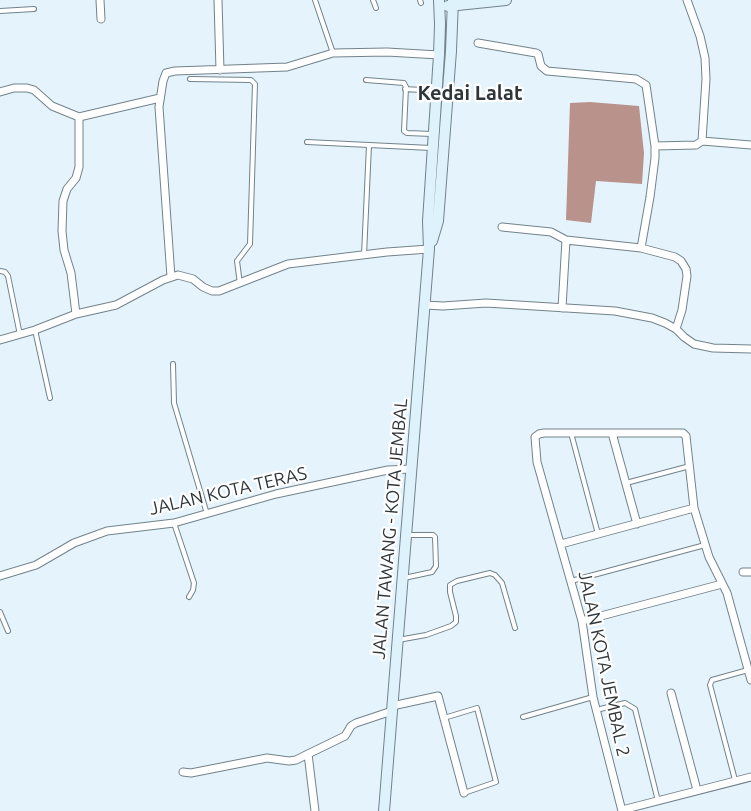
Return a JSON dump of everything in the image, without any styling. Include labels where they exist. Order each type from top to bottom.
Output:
[{"type":"main road","points":[[440,4],[480,4],[506,0]]},
{"type":"main road","name":"JALAN TAWANG - KOTA JEMBAL","points":[[429,249],[438,221],[453,3]]},
{"type":"main road","name":"JALAN TAWANG - KOTA JEMBAL","points":[[384,811],[429,249],[428,220],[439,55],[440,4]]},
{"type":"main road","points":[[453,20],[458,15],[480,4]]},
{"type":"street","points":[[100,0],[101,19]]},
{"type":"street","points":[[218,0],[220,70]]},
{"type":"street","points":[[687,0],[700,36],[705,58],[706,79],[702,141]]},
{"type":"street","points":[[478,42],[536,53],[540,58],[541,66],[547,71],[642,81],[646,85],[655,146],[650,197],[641,248]]},
{"type":"street","points":[[171,277],[159,107],[163,80],[166,73],[175,71],[287,67],[333,53],[387,52],[439,55]]},
{"type":"street","points":[[0,92],[14,88],[34,90],[52,106],[79,117],[160,98]]},
{"type":"street","points":[[76,314],[71,272],[64,250],[62,231],[63,201],[67,189],[76,178],[79,167],[79,117]]},
{"type":"street","points":[[655,146],[693,146],[700,144],[702,141],[751,145]]},
{"type":"street","points":[[502,227],[551,232],[566,240],[641,248],[675,257],[686,268],[687,276],[676,329]]},
{"type":"street","points":[[562,308],[566,240]]},
{"type":"street","points":[[0,340],[35,330],[76,314],[116,305],[178,275],[186,276],[212,291],[219,291],[288,264],[429,249]]},
{"type":"street","points":[[425,305],[443,306],[486,303],[614,312],[643,316],[665,323],[676,329],[694,344],[713,348],[751,349]]},
{"type":"street","points":[[571,433],[683,433],[686,436],[694,508],[709,557],[727,593],[751,680]]},
{"type":"street","name":"JALAN KOTA JEMBAL 2","points":[[571,433],[538,434],[535,437],[537,462],[582,620],[593,697],[622,810]]},
{"type":"street","points":[[612,433],[637,524]]},
{"type":"street","name":"JALAN KOTA TERAS","points":[[0,576],[36,565],[74,543],[108,531],[174,523],[276,494],[388,470],[411,469]]},
{"type":"street","points":[[561,544],[694,508]]},
{"type":"street","points":[[743,572],[751,572]]},
{"type":"street","points":[[582,620],[722,584]]},
{"type":"street","points":[[672,693],[697,790]]},
{"type":"street","points":[[183,772],[191,773],[267,758],[289,761],[302,758],[345,736],[351,726],[356,723],[392,708],[438,696],[464,793]]},
{"type":"street","points":[[308,754],[316,811]]},
{"type":"street","points":[[622,810],[751,777]]},
{"type":"lane","points":[[315,0],[333,53]]},
{"type":"lane","points":[[373,0],[376,8]]},
{"type":"lane","points":[[0,11],[34,10]]},
{"type":"lane","points":[[231,80],[232,70]]},
{"type":"lane","points":[[190,79],[251,80],[255,84],[250,244],[237,261],[240,284]]},
{"type":"lane","points":[[366,80],[402,82],[406,89],[404,131],[407,133],[434,134]]},
{"type":"lane","points":[[406,89],[437,91]]},
{"type":"lane","points":[[307,142],[433,148]]},
{"type":"lane","points":[[364,255],[368,145]]},
{"type":"lane","points":[[0,271],[6,272],[8,276],[20,335]]},
{"type":"lane","points":[[35,330],[50,398]]},
{"type":"lane","points":[[174,364],[174,403],[207,514]]},
{"type":"lane","points":[[571,433],[598,534]]},
{"type":"lane","points":[[626,483],[690,466]]},
{"type":"lane","points":[[174,523],[194,583],[189,597]]},
{"type":"lane","points":[[403,579],[432,572],[436,566],[435,537],[433,535],[406,535]]},
{"type":"lane","points":[[571,581],[705,545]]},
{"type":"lane","points":[[398,640],[426,635],[451,626],[456,622],[456,616],[450,584],[490,573],[495,575],[502,583],[514,628]]},
{"type":"lane","points":[[0,612],[8,631]]},
{"type":"lane","points":[[736,780],[710,686],[712,680],[748,670]]},
{"type":"lane","points":[[523,717],[593,697]]},
{"type":"lane","points":[[596,710],[625,703],[635,709],[658,800]]},
{"type":"lane","points":[[444,718],[477,708],[496,782],[464,793]]},
{"type":"shaded area","points":[[590,102],[639,106],[644,153],[642,184],[596,181],[591,223],[566,220],[570,103]]},
{"type":"district","name":"Kedai Lalat","points":[[470,93]]}]
